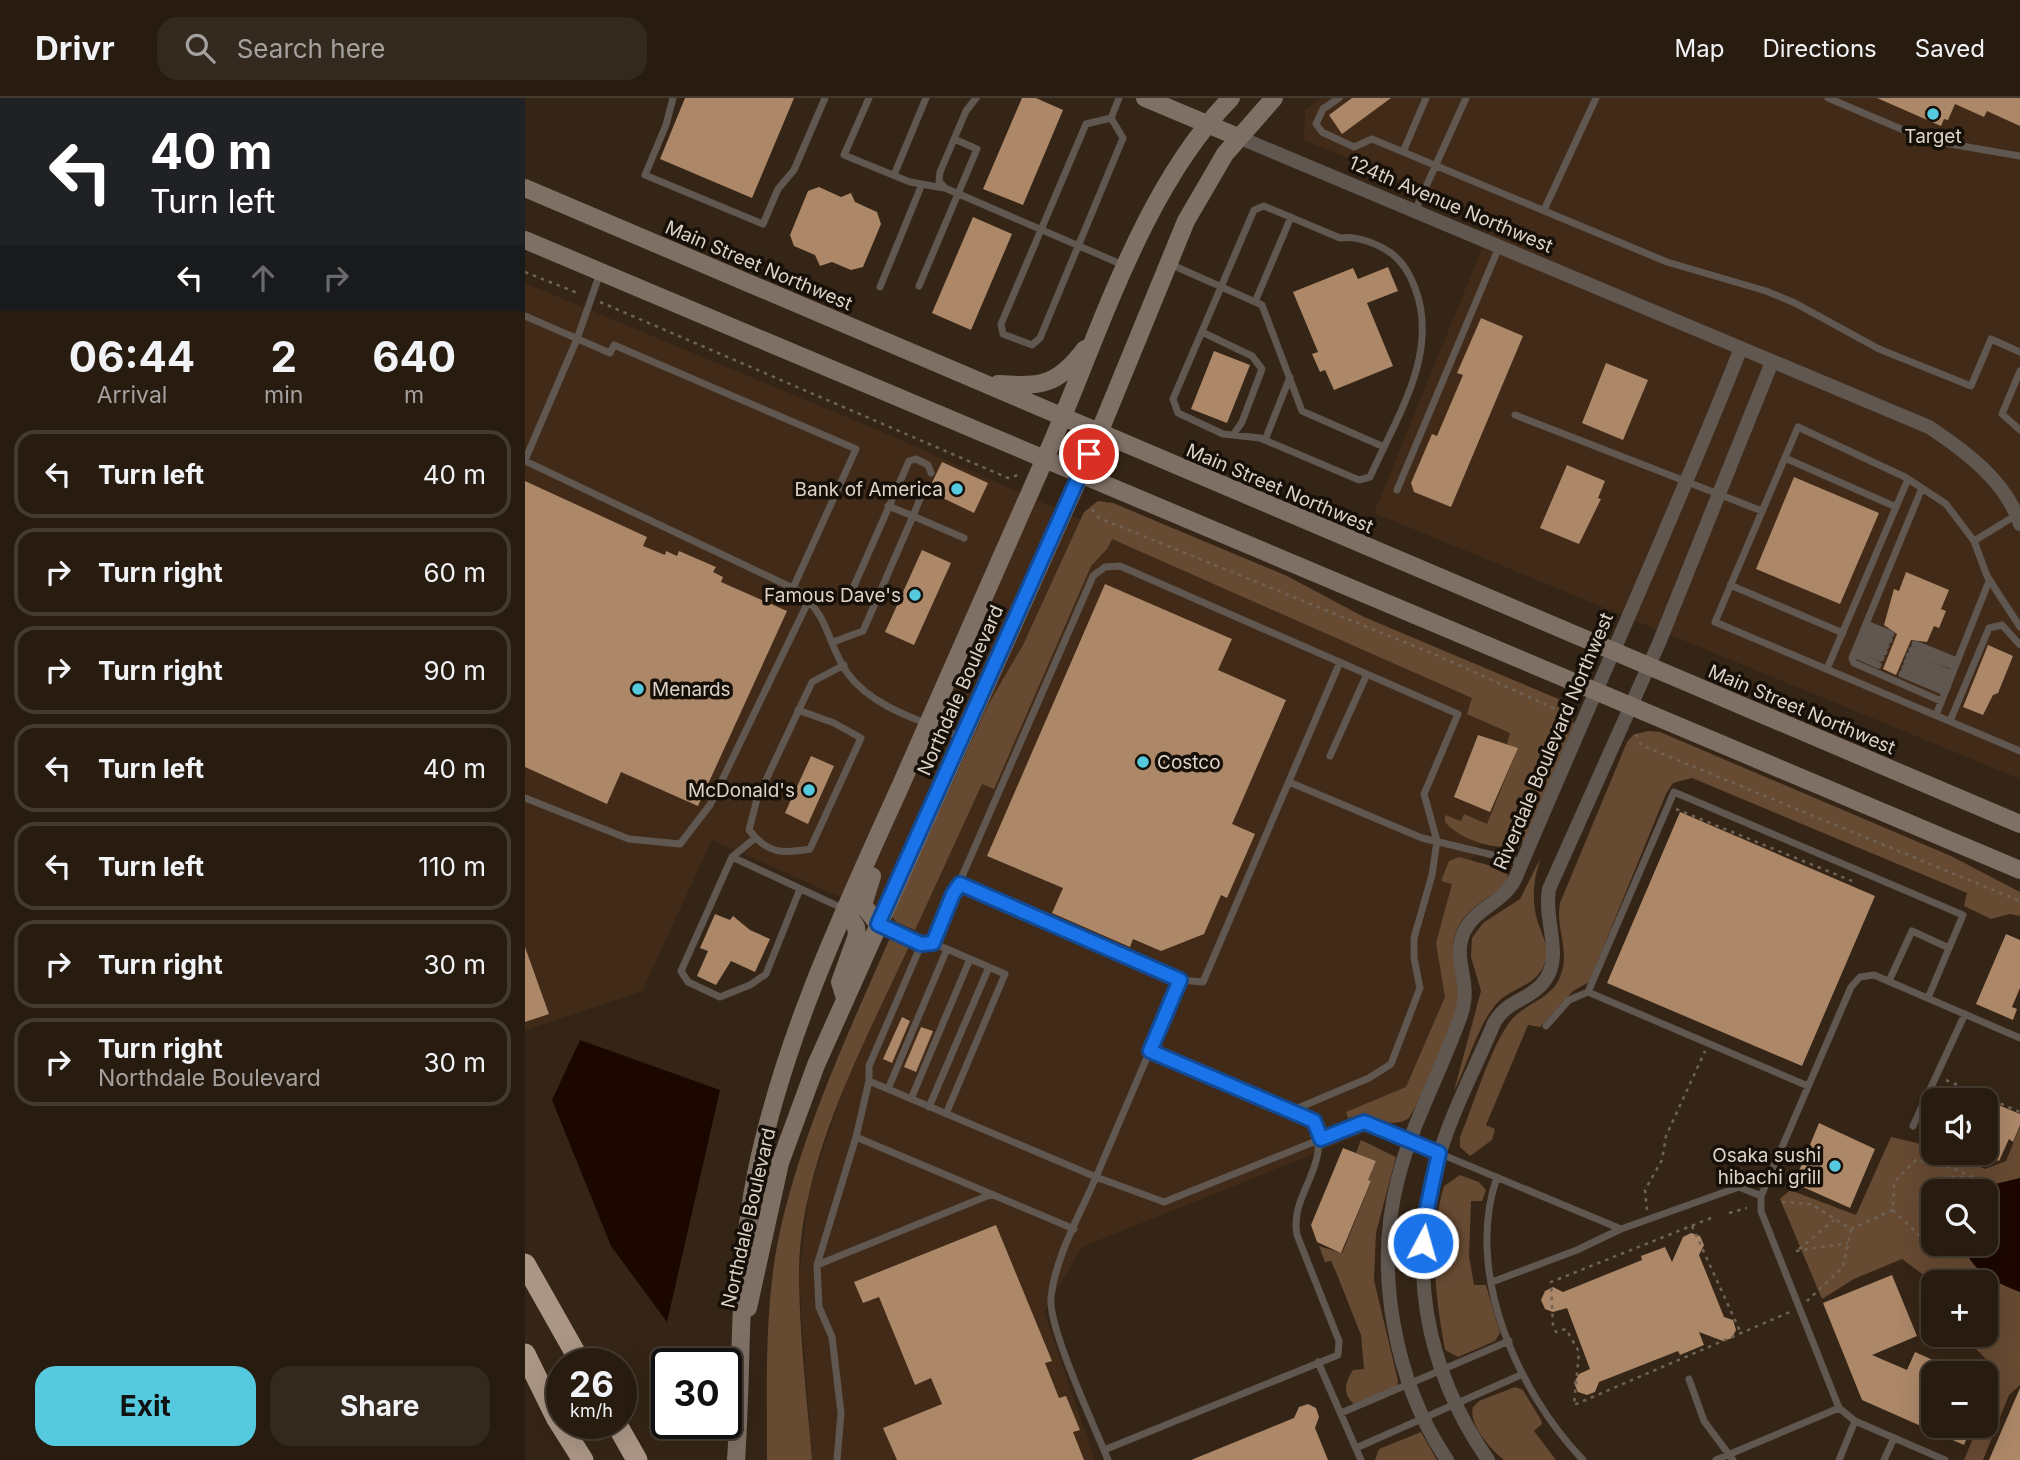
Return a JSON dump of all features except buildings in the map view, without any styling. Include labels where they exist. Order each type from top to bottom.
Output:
[{"type":"highway","points":[[525,1264],[573,1348]]},
{"type":"highway","points":[[525,1354],[557,1419],[583,1460]]},
{"type":"highway","points":[[625,1439],[637,1460]]},
{"type":"main road","name":"124th Avenue Northwest","points":[[1145,98],[1238,137]]},
{"type":"main road","name":"Northdale Boulevard","points":[[736,1460],[744,1326],[742,1269],[764,1139],[795,1031],[845,909],[1166,183],[1206,124],[1231,98]]},
{"type":"main road","name":"Northdale Boulevard","points":[[744,1326],[789,1133],[845,998],[1080,476],[1169,263],[1203,191],[1238,137],[1274,98]]},
{"type":"main road","name":"Main Street Northwest","points":[[525,188],[2020,824]]},
{"type":"main road","points":[[525,240],[1044,461],[2020,870]]},
{"type":"main road","points":[[982,383],[1032,386],[1067,373],[1100,330]]},
{"type":"main road","points":[[878,924],[866,911],[863,898],[888,838],[890,830],[886,817]]},
{"type":"main road","points":[[845,909],[856,927],[857,935],[841,982],[845,998]]},
{"type":"street","name":"124th Avenue Northwest","points":[[1238,137],[1772,362]]},
{"type":"street","name":"Riverdale Boulevard Northwest","points":[[1447,1460],[1424,1417],[1399,1350],[1388,1264],[1391,1213],[1409,1141],[1466,997],[1459,948],[1464,931],[1475,916],[1504,897],[1522,862],[1611,652],[1687,484],[1741,348]]},
{"type":"street","points":[[1488,1460],[1469,1433],[1455,1404],[1431,1340],[1422,1264],[1424,1222],[1439,1153],[1501,1010],[1542,985],[1552,970],[1555,951],[1546,916],[1549,889],[1719,496],[1772,362],[1929,427],[1973,459],[1991,477],[2019,518]]},
{"type":"lane","points":[[673,98],[666,125],[645,176],[763,224],[778,189],[793,170],[825,98]]},
{"type":"lane","points":[[869,98],[844,155],[894,176],[945,188],[1127,267]]},
{"type":"lane","points":[[894,176],[926,98]]},
{"type":"lane","points":[[945,188],[939,181],[940,172],[966,111],[976,98]]},
{"type":"lane","points":[[1111,118],[1119,98]]},
{"type":"lane","points":[[1339,98],[1323,109],[1316,120],[1318,129],[1354,147],[1372,139],[1667,262],[1786,299],[1815,312],[1879,349],[1972,386],[1991,339],[2020,352]]},
{"type":"lane","points":[[1403,152],[1426,98]]},
{"type":"lane","points":[[1415,212],[1466,98]]},
{"type":"lane","points":[[1545,210],[1596,98]]},
{"type":"lane","points":[[1828,98],[1927,140],[2020,156]]},
{"type":"lane","points":[[1111,118],[1123,138],[1040,338],[1032,345],[1003,334],[1001,324],[1086,124],[1111,118]]},
{"type":"lane","points":[[919,286],[977,149],[954,139]]},
{"type":"lane","points":[[880,287],[922,184]]},
{"type":"lane","points":[[1265,206],[1291,217],[1340,238],[1350,236],[1385,249],[1401,260],[1412,279],[1422,306],[1423,336],[1417,371],[1370,477],[1359,480],[1249,435],[1223,434],[1178,413],[1173,399],[1254,210],[1265,206]]},
{"type":"lane","points":[[1255,302],[1291,217]]},
{"type":"lane","points":[[1397,490],[1499,247]]},
{"type":"lane","points":[[1169,263],[1262,305],[1302,411],[1384,447]]},
{"type":"lane","points":[[600,272],[577,339],[525,461],[793,588],[809,600],[824,618],[844,665],[861,689],[877,700],[961,738]]},
{"type":"lane","points":[[525,316],[610,353],[614,345],[856,449],[793,588]]},
{"type":"lane","points":[[1202,332],[1252,356],[1262,369],[1242,422],[1233,435]]},
{"type":"lane","points":[[2020,371],[2002,414],[2020,430]]},
{"type":"lane","points":[[1265,440],[1290,377]]},
{"type":"lane","points":[[1515,415],[1762,512]]},
{"type":"lane","points":[[2020,626],[1989,581],[1974,541],[1946,504],[1907,479],[1798,427],[1715,622],[2020,751]]},
{"type":"lane","points":[[1785,458],[1896,507]]},
{"type":"lane","points":[[875,602],[857,594],[854,586],[888,506],[909,461],[916,459],[928,465],[931,473]]},
{"type":"lane","points":[[1827,669],[1907,479]]},
{"type":"lane","points":[[1922,488],[1860,639],[1854,663],[1941,701]]},
{"type":"lane","points":[[833,642],[863,631],[922,494]]},
{"type":"lane","points":[[888,506],[964,538]]},
{"type":"lane","points":[[1974,541],[2019,518]]},
{"type":"lane","points":[[933,943],[1093,576],[1105,567],[1120,566],[1458,713],[1423,794],[1437,841],[1432,875],[1414,938],[1414,958],[1420,988],[1418,1000],[1391,1064],[1369,1078],[1291,1111]]},
{"type":"lane","points":[[1936,715],[1989,581]]},
{"type":"lane","points":[[1730,585],[1843,633]]},
{"type":"lane","points":[[525,798],[629,839],[681,844],[710,805],[809,600]]},
{"type":"lane","points":[[1950,721],[1989,628],[2003,625],[2020,645]]},
{"type":"lane","points":[[1860,639],[1885,649]]},
{"type":"lane","points":[[1860,639],[1885,649]]},
{"type":"lane","points":[[1860,639],[1885,649]]},
{"type":"lane","points":[[1908,659],[1951,677]]},
{"type":"lane","points":[[1908,659],[1951,677]]},
{"type":"lane","points":[[1908,659],[1951,677]]},
{"type":"lane","points":[[960,884],[1180,980],[1203,982],[1340,663]]},
{"type":"lane","points":[[798,710],[861,738],[810,849],[788,853],[761,846],[749,830],[757,799],[798,710],[812,682],[844,665]]},
{"type":"lane","points":[[1330,756],[1367,674]]},
{"type":"lane","points":[[1289,782],[1422,838],[1522,862]]},
{"type":"lane","points":[[1546,1026],[1569,1000],[1588,992],[1674,792],[1963,915],[1928,998]]},
{"type":"lane","points":[[755,838],[732,858],[718,884],[681,971],[688,982],[720,997],[750,985],[766,974],[800,889]]},
{"type":"lane","points":[[732,858],[845,909]]},
{"type":"lane","points":[[878,924],[921,944],[933,943],[1005,974],[946,1114]]},
{"type":"lane","points":[[1889,981],[1912,931],[1949,948]]},
{"type":"lane","points":[[837,1460],[836,1441],[841,1413],[832,1337],[819,1307],[817,1265],[856,1136],[869,1081],[869,1066],[921,944]]},
{"type":"lane","points":[[888,1089],[947,949]]},
{"type":"lane","points":[[911,1099],[970,959]]},
{"type":"lane","points":[[929,1107],[989,967]]},
{"type":"lane","points":[[1945,1460],[1855,1421],[1839,1408],[1761,1211],[1761,1196],[1851,987],[1860,977],[1874,975],[2020,1038]]},
{"type":"lane","points":[[1108,1460],[1057,1333],[1051,1301],[1056,1273],[1180,980]]},
{"type":"lane","points":[[1588,992],[1808,1086]]},
{"type":"lane","points":[[1913,1126],[1965,1014]]},
{"type":"lane","points":[[1104,1450],[1338,1355],[1339,1341],[1297,1235],[1294,1219],[1318,1161],[1321,1139],[1314,1121],[1150,1051]]},
{"type":"lane","points":[[869,1081],[1095,1177],[1164,1202],[1364,1122],[1621,1229]]},
{"type":"lane","points":[[856,1136],[1074,1229]]},
{"type":"lane","points":[[1497,1177],[1487,1213],[1492,1282],[1509,1341],[1523,1374],[1549,1418],[1583,1460]]},
{"type":"lane","points":[[1492,1282],[1577,1250],[1621,1229],[1739,1187],[1761,1196]]},
{"type":"lane","points":[[817,1265],[992,1194]]},
{"type":"lane","points":[[1341,1413],[1509,1341]]},
{"type":"lane","points":[[1318,1362],[1361,1460]]},
{"type":"lane","points":[[1356,1448],[1523,1374]]},
{"type":"lane","points":[[1689,1379],[1705,1421],[1730,1457]]},
{"type":"lane","points":[[1716,1460],[1730,1457],[1839,1408]]},
{"type":"lane","points":[[1839,1460],[1855,1421]]},
{"type":"lane","points":[[1884,1460],[1894,1438]]},
{"type":"path","points":[[525,272],[592,298],[943,452],[1008,478],[1018,475]]},
{"type":"path","points":[[1092,509],[1099,518],[1441,657],[1562,712],[1570,708]]},
{"type":"path","points":[[1636,734],[1641,745],[2020,901]]},
{"type":"path","points":[[1675,809],[1854,881]]},
{"type":"path","points":[[1648,1219],[1646,1190],[1662,1160],[1666,1136],[1709,1044]]},
{"type":"path","points":[[1937,1075],[2020,1112]]},
{"type":"path","points":[[1921,1237],[1893,1210],[1894,1182],[1916,1160],[1950,1167],[1975,1178],[1943,1179]]},
{"type":"path","points":[[1781,1202],[1811,1204],[1851,1229]]},
{"type":"path","points":[[1729,1213],[1747,1208]]},
{"type":"path","points":[[1851,1229],[1893,1210]]},
{"type":"path","points":[[1711,1218],[1551,1282],[1553,1326],[1556,1332],[1566,1329],[1579,1352],[1574,1405],[1799,1308],[1843,1267],[1851,1229]]},
{"type":"path","points":[[1835,1219],[1796,1251],[1848,1243]]},
{"type":"path","points":[[1692,1226],[1740,1332]]},
{"type":"shaded area","points":[[1320,98],[2020,98],[2020,779],[1374,513],[1494,219],[1304,140],[1305,111]]},
{"type":"shaded area","points":[[525,283],[887,434],[1538,721],[1487,836],[1460,877],[1438,952],[1450,998],[1400,1119],[1082,1247],[1044,1312],[1095,1460],[812,1460],[799,1278],[809,1191],[846,1082],[912,929],[712,840],[642,991],[525,1030]]},
{"type":"shaded area","points":[[1098,501],[1113,503],[1287,576],[1364,617],[1561,700],[1569,708],[1574,724],[1524,842],[1505,847],[1482,844],[1461,835],[1445,822],[1445,815],[1461,821],[1464,814],[1487,824],[1517,750],[1507,744],[1510,733],[1467,714],[1472,698],[1112,539],[1107,549],[1091,566],[994,789],[982,784],[915,930],[896,922],[892,916],[988,705],[1023,645],[1084,512]]},
{"type":"shaded area","points":[[1648,731],[1660,732],[1951,856],[2020,892],[2020,916],[2010,914],[1991,919],[1964,906],[1967,893],[1692,778],[1673,783],[1666,794],[1589,982],[1573,991],[1540,1027],[1528,1025],[1486,1125],[1495,1129],[1492,1140],[1470,1156],[1460,1147],[1460,1137],[1488,1063],[1509,1023],[1550,991],[1560,977],[1564,949],[1559,922],[1560,903],[1627,742],[1633,735]]},
{"type":"shaded area","points":[[1459,857],[1502,869],[1508,875],[1507,882],[1472,909],[1457,930],[1453,954],[1460,993],[1459,1003],[1439,1056],[1409,1118],[1395,1123],[1348,1118],[1346,1112],[1406,1087],[1445,997],[1436,943],[1452,884],[1441,881],[1449,861]]},
{"type":"shaded area","points":[[1541,857],[1534,897],[1536,917],[1545,942],[1545,962],[1537,976],[1503,998],[1490,1012],[1454,1091],[1481,991],[1471,957],[1472,938],[1483,923],[1520,899]]},
{"type":"shaded area","points":[[893,931],[912,940],[837,1105],[809,1193],[801,1237],[799,1280],[802,1347],[812,1460],[767,1460],[769,1316],[780,1231],[815,1116]]},
{"type":"shaded area","points":[[580,1040],[720,1090],[667,1322],[611,1246],[552,1100]]},
{"type":"shaded area","points":[[2020,1126],[2020,1385],[2009,1395],[1998,1422],[1998,1361],[1986,1361],[1974,1347],[1998,1347],[1998,1270],[1921,1270],[1921,1273],[1902,1259],[1854,1279],[1822,1299],[1780,1199],[1790,1190],[1856,1215],[1891,1137],[1921,1144],[1921,1165],[1976,1165],[1985,1169],[2006,1161]]},
{"type":"shaded area","points":[[1361,1140],[1396,1157],[1376,1233],[1374,1280],[1398,1381],[1397,1389],[1354,1404],[1346,1388],[1353,1370],[1364,1369],[1361,1335],[1331,1261],[1325,1262],[1319,1246],[1342,1253],[1371,1182],[1368,1180],[1376,1161],[1356,1153]]},
{"type":"shaded area","points":[[1460,1175],[1479,1182],[1486,1190],[1482,1201],[1471,1201],[1469,1256],[1474,1285],[1486,1285],[1500,1333],[1495,1341],[1458,1357],[1445,1350],[1438,1309],[1435,1247],[1444,1186]]},
{"type":"shaded area","points":[[2020,1178],[2020,1292],[1998,1282],[1998,1270],[1979,1270],[1968,1256],[1998,1256],[1998,1183]]},
{"type":"shaded area","points":[[1515,1387],[1523,1390],[1541,1420],[1542,1424],[1534,1431],[1556,1460],[1504,1460],[1477,1429],[1472,1414],[1473,1407],[1479,1401]]},
{"type":"shaded area","points":[[1421,1432],[1437,1460],[1375,1460],[1379,1449]]},
{"type":"shaded area","points":[[1973,1438],[1992,1438],[1983,1460],[1964,1460]]},
{"type":"place","name":"Target","points":[[1933,114]]},
{"type":"place","name":"Bank of America","points":[[957,489]]},
{"type":"place","name":"Famous Dave's","points":[[915,595]]},
{"type":"place","name":"Menards","points":[[638,689]]},
{"type":"place","name":"Costco","points":[[1143,762]]},
{"type":"place","name":"McDonald's","points":[[809,790]]},
{"type":"place","name":"Osaka sushi hibachi grill","points":[[1835,1166]]},
{"type":"route","points":[[1089,454],[878,924],[921,944],[933,943],[953,894],[960,884],[1180,980],[1150,1051],[1314,1121],[1321,1139],[1364,1122],[1439,1153],[1424,1222],[1423,1243]]}]
